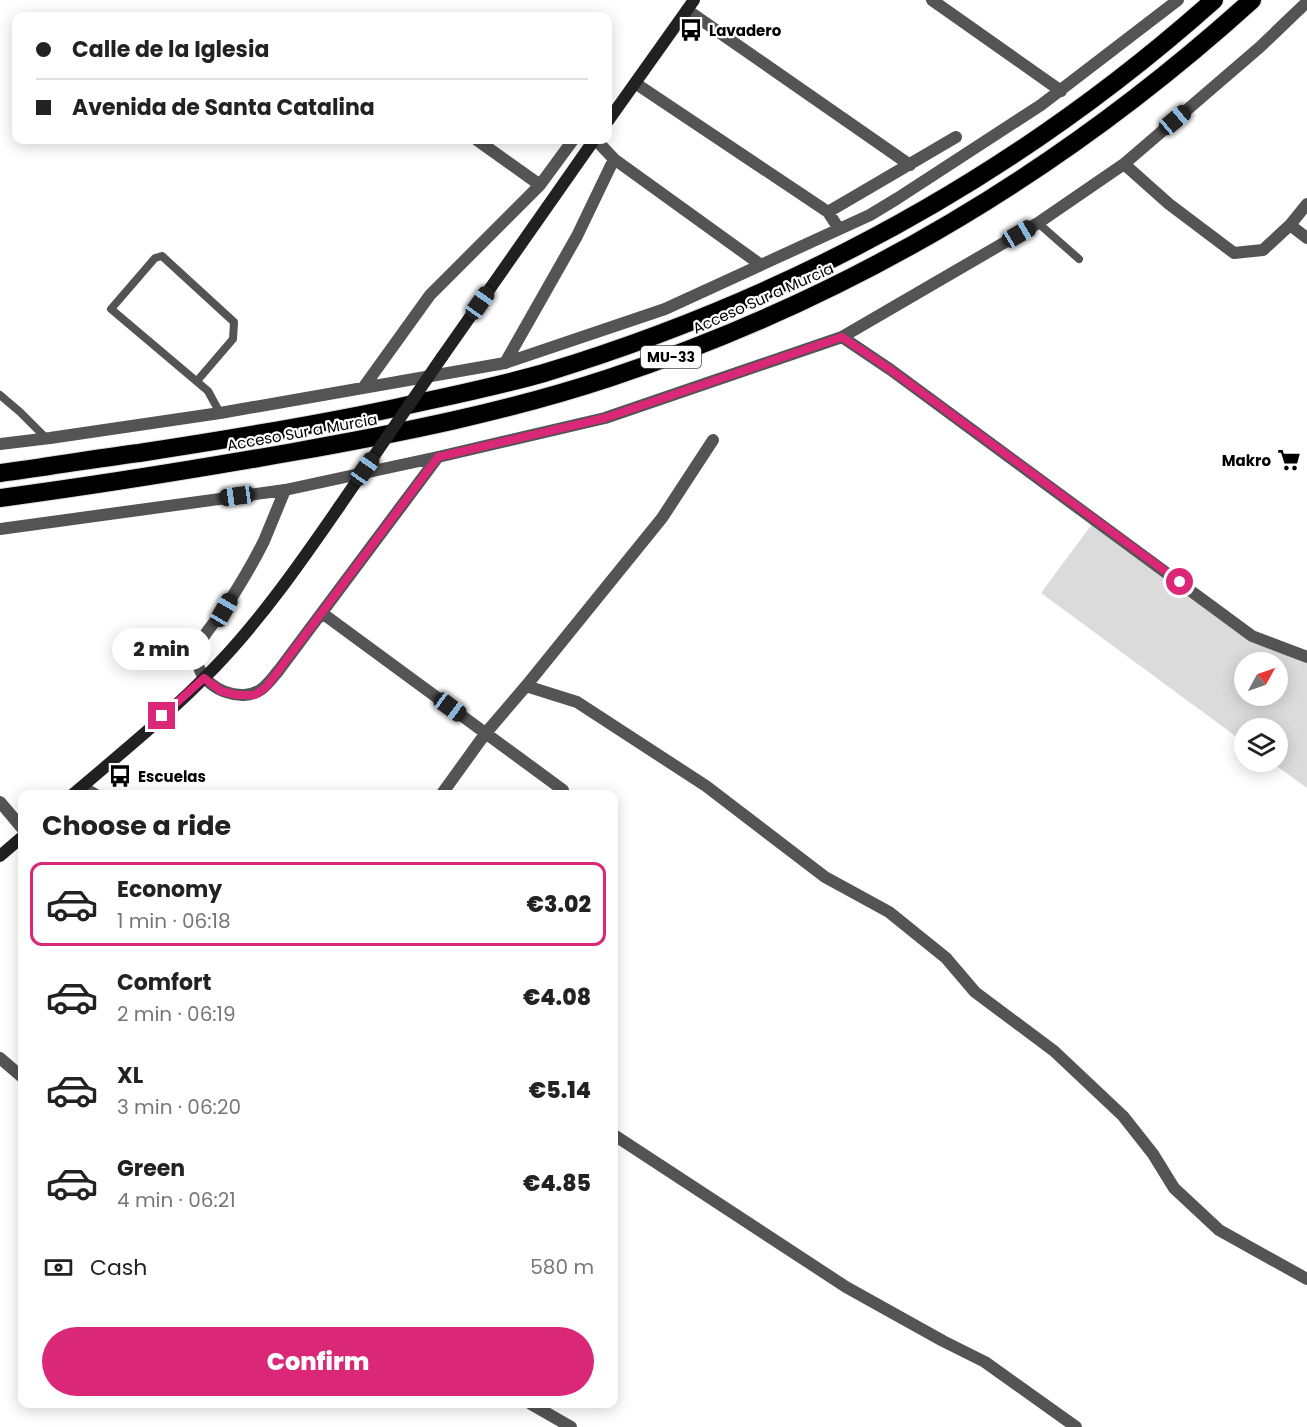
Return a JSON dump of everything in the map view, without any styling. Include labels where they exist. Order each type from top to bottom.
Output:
[{"type":"highway","name":"Acceso Sur a Murcia","points":[[0,473],[288,429],[416,403],[542,373],[686,324],[748,299],[832,259],[916,215],[993,169],[1110,87],[1214,0]]},
{"type":"highway","name":"Acceso Sur a Murcia","points":[[0,498],[204,468],[426,427],[604,380],[695,348],[846,281],[931,235],[1012,186],[1127,105],[1209,39],[1252,0]]},
{"type":"main road","points":[[612,115],[690,5]]},
{"type":"main road","points":[[78,790],[181,700],[255,621],[299,564],[592,144]]},
{"type":"main road","points":[[0,856],[18,840]]},
{"type":"street","points":[[932,0],[1061,91]]},
{"type":"street","points":[[0,444],[220,413],[506,363],[665,309],[870,215],[1041,105],[1178,0]]},
{"type":"street","points":[[0,529],[285,490],[438,457],[605,418],[842,337],[1038,223],[1124,164],[1260,47],[1307,2]]},
{"type":"street","points":[[690,5],[910,165]]},
{"type":"street","points":[[635,83],[828,212],[838,229]]},
{"type":"street","points":[[828,212],[956,137]]},
{"type":"street","points":[[483,144],[540,185]]},
{"type":"street","points":[[363,388],[430,295],[540,185],[570,144]]},
{"type":"street","points":[[598,144],[614,159],[761,265]]},
{"type":"street","points":[[506,363],[577,236],[614,159]]},
{"type":"street","points":[[1124,164],[1169,204],[1234,253],[1263,250],[1290,225],[1307,204]]},
{"type":"street","points":[[886,178],[898,198]]},
{"type":"street","points":[[1290,225],[1307,238]]},
{"type":"street","points":[[842,337],[891,370],[1252,636],[1307,657]]},
{"type":"street","points":[[445,790],[485,734],[662,518],[713,440]]},
{"type":"street","points":[[285,490],[263,543],[224,610],[200,643],[197,664],[204,678],[221,691],[237,695],[255,695],[266,687],[438,457]]},
{"type":"street","points":[[322,613],[563,790]]},
{"type":"street","points":[[526,686],[577,702],[706,786],[825,877],[889,912],[946,958],[975,992],[1053,1051],[1123,1116],[1153,1154],[1174,1188],[1219,1230],[1307,1279]]},
{"type":"street","points":[[0,802],[18,823]]},
{"type":"street","points":[[0,1058],[18,1074]]},
{"type":"street","points":[[618,1138],[846,1287],[985,1362],[1076,1427]]},
{"type":"street","points":[[538,1408],[571,1427]]},
{"type":"lane","points":[[1038,223],[1079,259]]},
{"type":"lane","points":[[196,381],[233,339],[234,322],[162,256],[155,258],[111,309],[196,381],[208,391],[220,413]]},
{"type":"lane","points":[[0,395],[20,411],[47,439]]},
{"type":"shaded area","points":[[1095,520],[1252,636],[1307,657],[1307,788],[1285,772],[1288,772],[1288,718],[1234,718],[1234,735],[1041,593]]},
{"type":"place","name":"Lavadero","points":[[691,30]]},
{"type":"place","name":"Makro","points":[[1289,460]]},
{"type":"place","name":"Escuelas","points":[[120,776]]},
{"type":"route","points":[[162,716],[204,678],[221,691],[237,695],[255,695],[266,687],[438,457],[605,418],[842,337],[891,370],[1180,582]]}]
